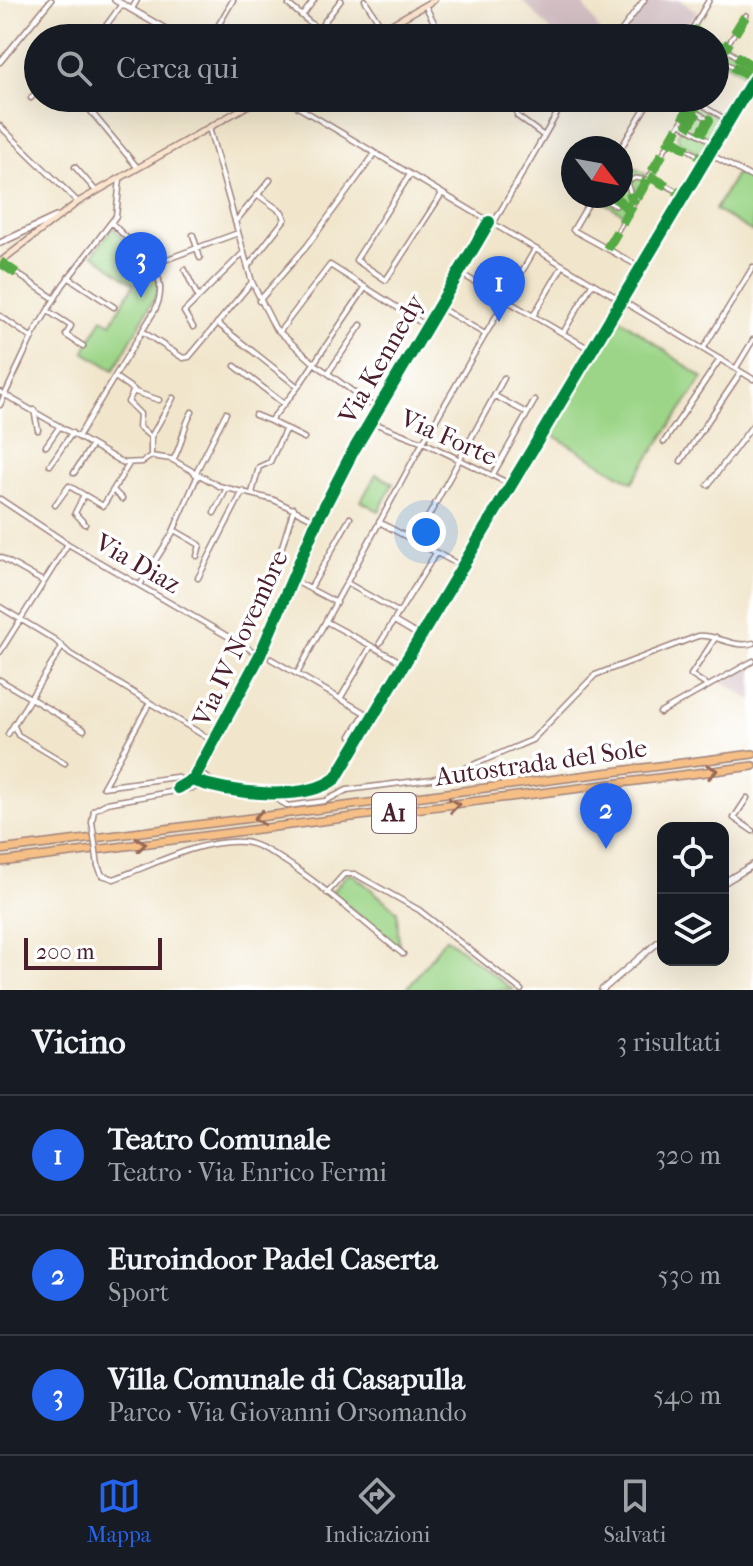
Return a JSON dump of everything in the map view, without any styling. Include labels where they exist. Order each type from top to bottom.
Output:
[{"type":"highway","name":"Autostrada del Sole","points":[[0,849],[753,754]]},
{"type":"highway","name":"Autostrada del Sole","points":[[0,864],[35,857],[753,766]]},
{"type":"main road","points":[[392,24],[434,0]]},
{"type":"main road","points":[[0,262],[78,202],[235,112]]},
{"type":"street","points":[[31,24],[51,0]]},
{"type":"street","points":[[115,0],[157,24]]},
{"type":"street","points":[[132,9],[137,0]]},
{"type":"street","points":[[219,24],[233,0]]},
{"type":"street","points":[[302,16],[314,0]]},
{"type":"street","points":[[323,24],[341,0]]},
{"type":"street","points":[[365,0],[380,24]]},
{"type":"street","points":[[626,24],[644,0]]},
{"type":"street","points":[[695,24],[709,0]]},
{"type":"street","points":[[107,24],[122,4]]},
{"type":"street","points":[[289,5],[311,24]]},
{"type":"street","points":[[425,5],[435,24]]},
{"type":"street","points":[[729,43],[746,15]]},
{"type":"street","points":[[0,62],[24,33]]},
{"type":"street","points":[[729,52],[753,67]]},
{"type":"street","points":[[149,703],[103,787],[176,777],[192,784],[267,793],[317,789],[336,778],[729,121],[752,78],[729,64]]},
{"type":"street","points":[[91,112],[137,167]]},
{"type":"street","points":[[306,112],[534,251],[753,379]]},
{"type":"street","points":[[517,112],[517,116],[544,136]]},
{"type":"street","name":"Via Kennedy","points":[[317,521],[425,325],[558,112]]},
{"type":"street","points":[[628,136],[643,112]]},
{"type":"street","points":[[607,249],[686,112]]},
{"type":"street","points":[[687,128],[697,112],[709,120],[700,135]]},
{"type":"street","points":[[714,112],[729,121]]},
{"type":"street","points":[[680,124],[715,144]]},
{"type":"street","points":[[0,126],[78,202]]},
{"type":"street","points":[[209,128],[259,301],[280,331],[314,363],[378,410]]},
{"type":"street","points":[[671,139],[702,158]]},
{"type":"street","points":[[709,153],[753,178]]},
{"type":"street","points":[[259,301],[307,246],[375,154]]},
{"type":"street","points":[[75,167],[96,191]]},
{"type":"street","points":[[409,176],[356,260],[386,280],[441,195]]},
{"type":"street","points":[[1,399],[68,277],[112,223],[120,199],[120,177]]},
{"type":"street","points":[[633,180],[648,178],[684,195]]},
{"type":"street","points":[[235,222],[270,180]]},
{"type":"street","points":[[248,266],[285,219],[282,212],[258,195]]},
{"type":"street","points":[[586,208],[573,230],[642,268]]},
{"type":"street","points":[[0,242],[56,217]]},
{"type":"street","points":[[78,437],[143,332],[163,290],[159,274],[112,223]]},
{"type":"street","points":[[151,265],[238,233]]},
{"type":"street","points":[[193,235],[200,258]]},
{"type":"street","points":[[297,674],[423,442],[534,251]]},
{"type":"street","points":[[193,327],[184,312],[244,252]]},
{"type":"street","points":[[0,262],[55,299]]},
{"type":"street","points":[[280,331],[330,265],[425,325]]},
{"type":"street","points":[[533,316],[562,267]]},
{"type":"street","points":[[703,349],[753,267]]},
{"type":"street","points":[[185,270],[198,297]]},
{"type":"street","points":[[458,272],[593,351]]},
{"type":"street","points":[[68,277],[114,307]]},
{"type":"street","points":[[143,332],[186,358],[252,282]]},
{"type":"street","points":[[563,333],[592,284]]},
{"type":"street","points":[[270,421],[298,387],[365,288]]},
{"type":"street","points":[[437,306],[485,334]]},
{"type":"street","points":[[48,311],[71,326],[66,335],[83,346]]},
{"type":"street","points":[[0,316],[32,338]]},
{"type":"street","points":[[217,323],[298,387]]},
{"type":"street","points":[[328,373],[361,325]]},
{"type":"street","points":[[681,461],[738,370],[753,340]]},
{"type":"street","points":[[664,442],[720,359]]},
{"type":"street","points":[[235,366],[284,404]]},
{"type":"street","points":[[115,377],[135,392],[159,400]]},
{"type":"street","points":[[415,541],[504,378]]},
{"type":"street","points":[[135,392],[128,402],[140,414],[139,427],[151,437]]},
{"type":"street","points":[[495,396],[527,413]]},
{"type":"street","points":[[151,456],[151,437],[173,398]]},
{"type":"street","points":[[1,399],[18,401],[129,464]]},
{"type":"street","points":[[1,399],[18,401]]},
{"type":"street","points":[[492,476],[535,400]]},
{"type":"street","points":[[34,410],[38,430]]},
{"type":"street","points":[[173,460],[182,446],[182,429],[192,412]]},
{"type":"street","points":[[140,585],[174,530],[226,413]]},
{"type":"street","points":[[255,415],[304,438]]},
{"type":"street","name":"Via Forte","points":[[371,422],[423,442],[512,485]]},
{"type":"street","points":[[708,485],[753,425]]},
{"type":"street","points":[[46,446],[60,426]]},
{"type":"street","points":[[252,493],[259,467],[270,462],[286,428]]},
{"type":"street","points":[[50,465],[72,433]]},
{"type":"street","points":[[74,473],[92,445]]},
{"type":"street","points":[[55,505],[69,486],[103,506],[129,464],[151,456],[173,460],[196,475],[227,488],[294,508],[317,521]]},
{"type":"street","points":[[214,513],[227,488]]},
{"type":"street","points":[[113,490],[122,499]]},
{"type":"street","points":[[198,578],[243,491]]},
{"type":"street","points":[[84,495],[75,513],[85,524]]},
{"type":"street","name":"Via Diaz","points":[[0,499],[68,544],[260,655]]},
{"type":"street","points":[[279,556],[294,508]]},
{"type":"street","points":[[310,589],[350,518]]},
{"type":"street","name":"Via IV Novembre","points":[[192,784],[260,655],[317,521]]},
{"type":"street","points":[[379,522],[463,567]]},
{"type":"street","points":[[174,530],[200,545],[197,556]]},
{"type":"street","points":[[0,652],[68,544]]},
{"type":"street","points":[[380,643],[436,553]]},
{"type":"street","points":[[0,557],[44,582]]},
{"type":"street","points":[[292,579],[337,603]]},
{"type":"street","points":[[347,583],[398,612]]},
{"type":"street","points":[[0,607],[55,640],[61,649],[216,743]]},
{"type":"street","points":[[394,621],[421,637]]},
{"type":"street","points":[[327,622],[405,664]]},
{"type":"street","points":[[267,793],[288,806],[325,801],[347,790],[432,779],[532,740],[586,681],[698,636],[716,637],[743,646],[753,643]]},
{"type":"street","points":[[708,686],[691,675],[716,637]]},
{"type":"street","points":[[340,699],[371,646]]},
{"type":"street","points":[[8,734],[61,649]]},
{"type":"street","points":[[260,655],[365,713],[351,736]]},
{"type":"street","points":[[660,713],[753,661]]},
{"type":"street","points":[[0,680],[84,730]]},
{"type":"street","points":[[14,724],[18,735],[65,763]]},
{"type":"street","points":[[200,772],[222,788]]},
{"type":"street","points":[[192,784],[107,803],[94,810],[92,822],[102,875],[114,879],[194,850],[244,842],[276,856],[403,954]]},
{"type":"street","points":[[747,798],[734,818],[753,831]]},
{"type":"street","points":[[729,879],[753,865]]},
{"type":"street","points":[[327,893],[344,874],[355,874],[419,910],[521,990]]},
{"type":"street","points":[[602,990],[657,943]]},
{"type":"shaded area","points":[[522,0],[581,0],[596,24],[545,24]]},
{"type":"shaded area","points":[[649,0],[679,0],[697,11],[689,24],[633,24]]},
{"type":"shaded area","points":[[747,666],[753,670],[753,701],[720,680]]},
{"type":"green space","points":[[729,45],[753,60],[753,79],[729,65]]},
{"type":"green space","points":[[690,112],[709,112],[723,122],[702,155],[679,142],[677,135]]},
{"type":"green space","points":[[633,167],[647,175],[633,199]]},
{"type":"green space","points":[[737,172],[752,181],[753,232],[715,210]]},
{"type":"green space","points":[[614,208],[628,208],[624,214]]},
{"type":"green space","points":[[113,227],[156,276],[160,288],[114,370],[84,352],[102,318],[111,323],[134,284],[93,254]]},
{"type":"green space","points":[[618,317],[703,378],[632,482],[549,433]]},
{"type":"green space","points":[[376,474],[393,483],[379,511],[361,501]]},
{"type":"green space","points":[[347,874],[354,875],[397,911],[399,947],[331,893]]},
{"type":"green space","points":[[446,938],[513,990],[406,990]]},
{"type":"marked path","points":[[729,43],[746,15]]},
{"type":"marked path","points":[[729,52],[753,67]]},
{"type":"marked path","points":[[729,64],[750,77]]},
{"type":"marked path","points":[[607,249],[687,112]]},
{"type":"marked path","points":[[687,128],[697,112],[709,120],[700,135],[715,144]]},
{"type":"marked path","points":[[671,139],[702,158]]},
{"type":"marked path","points":[[649,176],[684,195]]},
{"type":"marked path","points":[[0,262],[22,277]]},
{"type":"cycle path","points":[[178,788],[192,780],[245,792],[286,793],[322,786],[336,778],[753,80]]},
{"type":"cycle path","points":[[193,780],[260,655],[317,521],[352,453],[489,222]]},
{"type":"place","name":"Villa Comunale di Casapulla","points":[[141,298]]},
{"type":"place","name":"Teatro Comunale","points":[[499,322]]},
{"type":"place","name":"Euroindoor Padel Caserta","points":[[606,849]]}]
